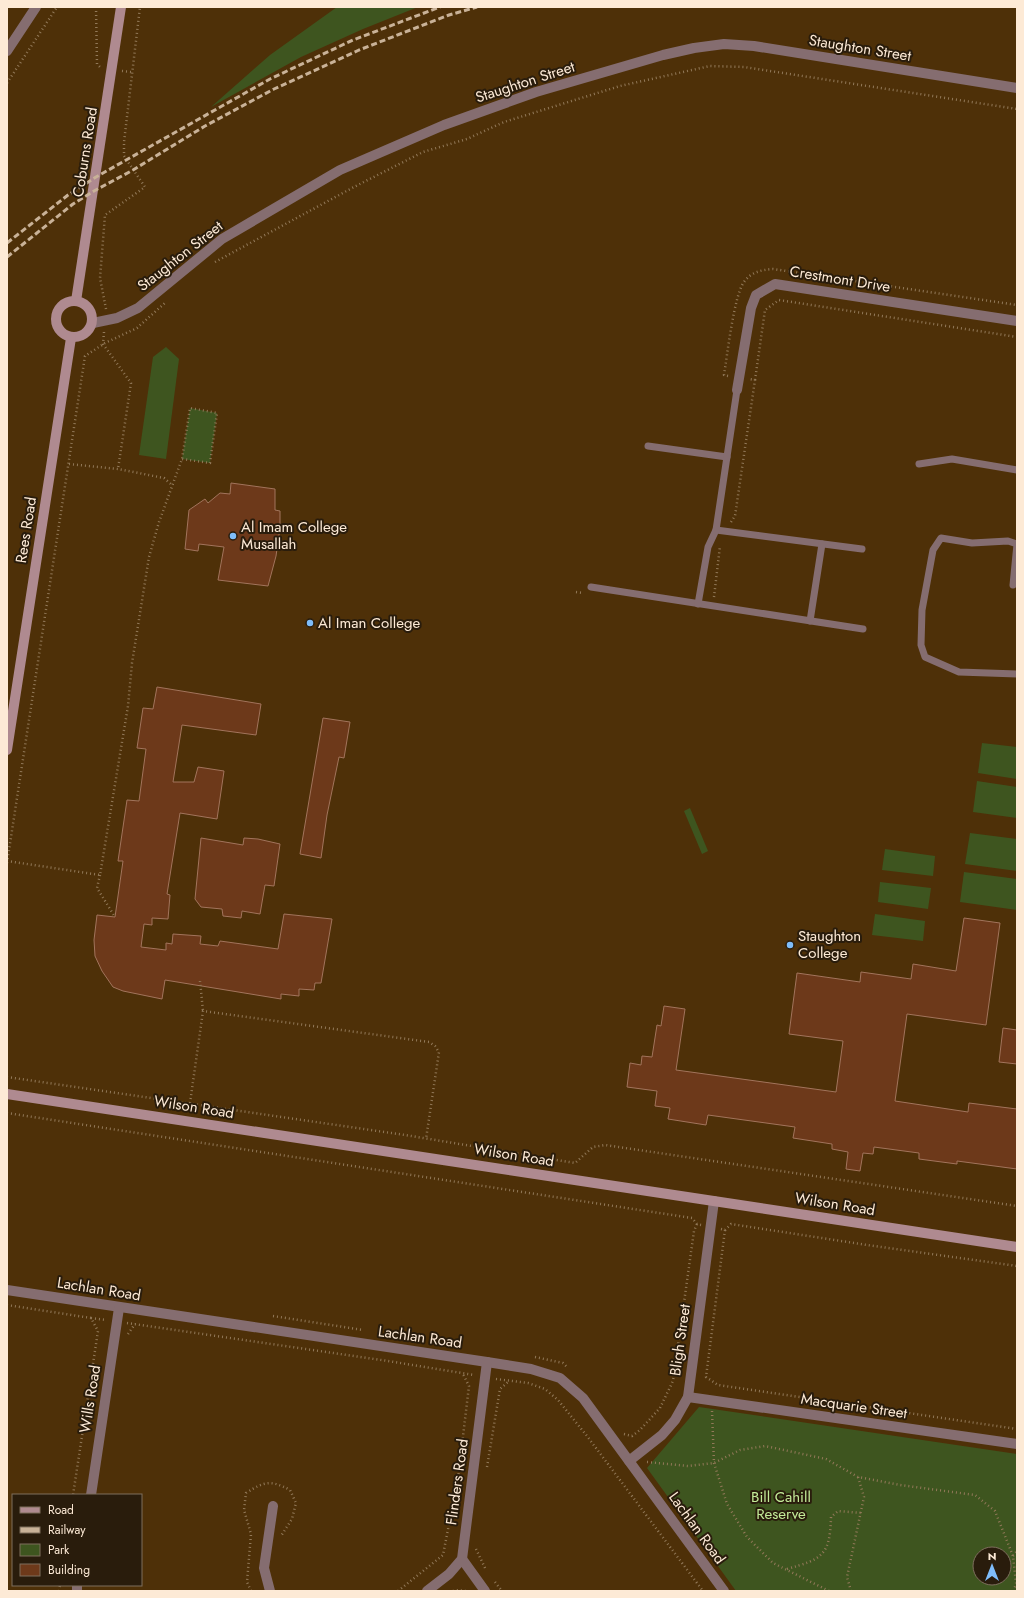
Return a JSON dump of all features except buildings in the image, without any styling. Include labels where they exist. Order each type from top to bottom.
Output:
[{"type":"street","points":[[7,51],[36,7]]},
{"type":"street","name":"Coburns Road","points":[[76,301],[121,7]]},
{"type":"street","name":"Staughton Street","points":[[93,323],[117,318],[138,308],[222,239],[340,170],[444,125],[536,92],[663,55],[694,48],[724,44],[754,46],[1017,88]]},
{"type":"street","name":"Crestmont Drive","points":[[737,390],[750,308],[756,296],[775,284],[1017,321]]},
{"type":"street","points":[[76,301],[87,306],[93,317],[93,323],[91,328],[83,336],[72,338],[60,332],[56,320],[60,308],[64,304],[76,301]]},
{"type":"street","name":"Rees Road","points":[[7,750],[72,338]]},
{"type":"street","name":"Wilson Road","points":[[7,1094],[1017,1247]]},
{"type":"street","name":"Bligh Street","points":[[629,1461],[662,1435],[675,1420],[688,1397],[714,1201]]},
{"type":"street","name":"Lachlan Road","points":[[7,1290],[531,1369],[560,1378],[583,1398],[724,1591]]},
{"type":"street","name":"Wills Road","points":[[91,1494],[119,1308]]},
{"type":"street","name":"Flinders Road","points":[[462,1559],[487,1362]]},
{"type":"street","name":"Macquarie Street","points":[[688,1397],[1017,1444]]},
{"type":"street","points":[[270,1591],[264,1568],[273,1506]]},
{"type":"street","points":[[427,1591],[448,1574],[462,1559],[485,1591]]},
{"type":"lane","points":[[698,604],[708,547],[716,530],[737,390]]},
{"type":"lane","points":[[648,446],[727,457]]},
{"type":"lane","points":[[919,464],[952,459],[1017,470]]},
{"type":"lane","points":[[716,530],[862,549]]},
{"type":"lane","points":[[1013,585],[1017,544],[1008,542],[972,543],[941,538],[932,550],[922,610],[921,645],[925,657],[958,672],[1017,674]]},
{"type":"lane","points":[[810,621],[822,544]]},
{"type":"lane","points":[[591,587],[863,629]]},
{"type":"path","points":[[7,82],[57,7]]},
{"type":"path","points":[[118,469],[131,384],[103,344],[106,308],[100,278],[104,216],[145,187],[124,156],[124,142],[140,7]]},
{"type":"path","points":[[213,263],[354,187],[423,152],[467,139],[504,122],[620,86],[710,66],[744,67],[1017,109]]},
{"type":"path","points":[[755,380],[765,310],[779,300],[1017,337]]},
{"type":"path","points":[[100,875],[7,862],[85,356],[103,344],[137,328],[168,301]]},
{"type":"path","points":[[115,917],[97,888],[128,706],[132,663],[149,556],[159,522],[182,459],[190,408],[218,413],[210,463],[182,459]]},
{"type":"path","points":[[69,464],[118,469],[164,478],[172,485]]},
{"type":"path","points":[[190,1103],[204,1011],[200,981]]},
{"type":"path","points":[[204,1011],[429,1042],[435,1046],[439,1052],[426,1139]]},
{"type":"path","points":[[7,1077],[190,1103],[575,1163],[592,1147],[605,1145],[1017,1206]]},
{"type":"path","points":[[7,1113],[692,1218],[697,1224],[725,1230]]},
{"type":"path","points":[[618,1430],[623,1434],[632,1436],[640,1430],[660,1408],[673,1381],[694,1231],[697,1224]]},
{"type":"path","points":[[1017,1266],[731,1224],[725,1230],[706,1377],[718,1385],[1017,1429]]},
{"type":"path","points":[[7,1306],[307,1349],[486,1378],[528,1383],[545,1389],[558,1400],[587,1436],[702,1591]]},
{"type":"path","points":[[267,1316],[369,1331]]},
{"type":"path","points":[[73,1494],[98,1331],[90,1318]]},
{"type":"path","points":[[531,1356],[563,1363],[573,1373]]},
{"type":"path","points":[[398,1591],[443,1555],[458,1478],[469,1386],[463,1374]]},
{"type":"path","points":[[711,1380],[714,1463],[727,1504],[746,1537],[773,1563],[829,1591]]},
{"type":"path","points":[[486,1473],[500,1389],[510,1381]]},
{"type":"path","points":[[629,1461],[664,1462],[688,1466],[714,1463],[740,1450],[765,1446],[826,1459],[858,1477],[906,1486],[975,1495],[995,1511],[1013,1556],[1016,1583],[1014,1591]]},
{"type":"path","points":[[851,1591],[847,1577],[862,1513],[864,1497],[858,1477]]},
{"type":"path","points":[[786,1570],[813,1562],[825,1551],[830,1536],[831,1517],[838,1511],[862,1513]]},
{"type":"path","points":[[476,1542],[476,1550],[489,1575]]},
{"type":"path","points":[[1013,1556],[1017,1551]]},
{"type":"path","points":[[494,1580],[502,1591]]},
{"type":"path","points":[[453,1591],[466,1591]]},
{"type":"green space","points":[[337,7],[418,7],[363,29],[301,57],[211,107],[270,55]]},
{"type":"green space","points":[[166,347],[179,359],[166,459],[139,455],[153,357]]},
{"type":"green space","points":[[190,408],[217,413],[210,463],[182,459]]},
{"type":"green space","points":[[982,743],[1017,747],[1017,779],[978,773]]},
{"type":"green space","points":[[977,781],[1017,787],[1017,818],[973,812]]},
{"type":"green space","points":[[690,808],[708,851],[702,854],[684,811]]},
{"type":"green space","points":[[970,833],[1017,839],[1017,871],[965,864]]},
{"type":"green space","points":[[885,849],[935,856],[933,876],[882,870]]},
{"type":"green space","points":[[964,872],[1017,879],[1017,910],[960,902]]},
{"type":"green space","points":[[880,882],[931,888],[928,909],[878,902]]},
{"type":"green space","points":[[875,914],[925,921],[923,941],[872,935]]},
{"type":"green space","name":"Bill Cahill Reserve","points":[[699,1407],[1017,1454],[1017,1591],[736,1591],[647,1468]]},
{"type":"railway","points":[[7,243],[68,195],[96,177],[270,79],[353,40],[440,7]]},
{"type":"railway","points":[[7,257],[73,204],[133,170],[205,126],[274,89],[359,50],[449,15],[477,7]]},
{"type":"place","name":"Al Imam College Musallah","points":[[233,536]]},
{"type":"place","name":"Al Iman College","points":[[310,623]]},
{"type":"place","name":"Staughton College","points":[[790,945]]}]
